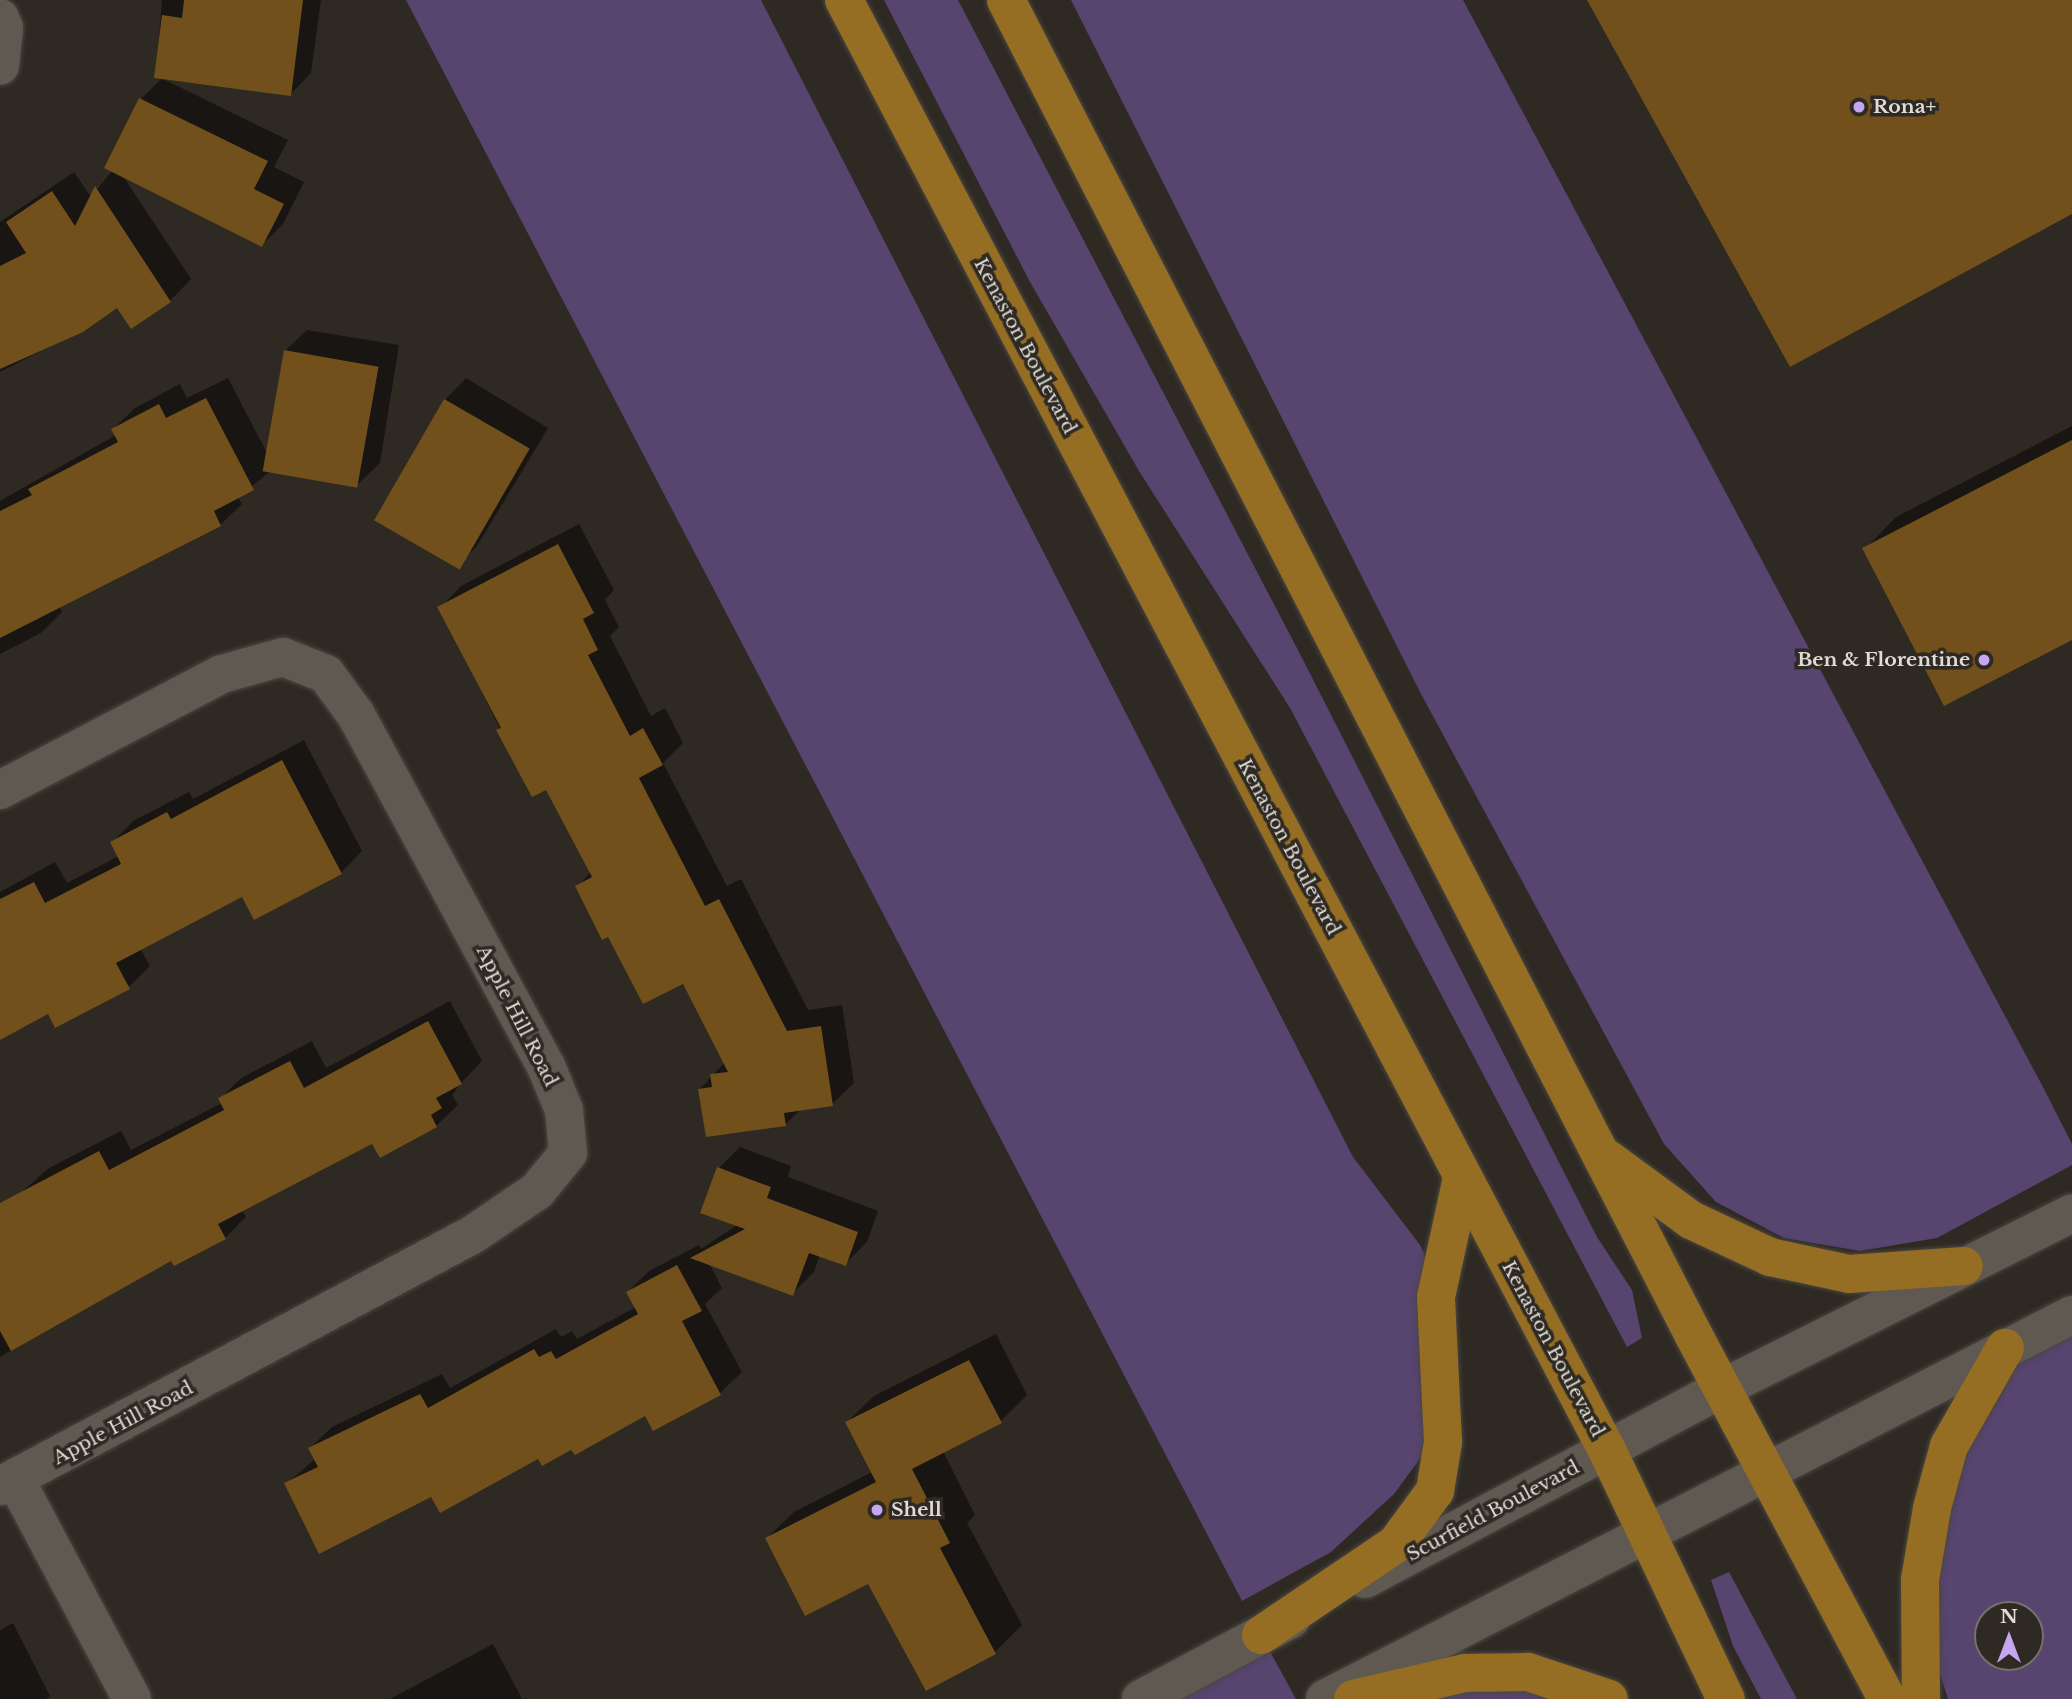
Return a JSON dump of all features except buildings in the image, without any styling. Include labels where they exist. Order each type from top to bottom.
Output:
[{"type":"main road","name":"Kenaston Boulevard","points":[[844,0],[1606,1450],[1726,1699]]},
{"type":"main road","points":[[1006,0],[1600,1153],[1887,1699]]},
{"type":"main road","points":[[1600,1153],[1691,1220],[1770,1257],[1849,1275],[1964,1266]]},
{"type":"main road","points":[[1261,1635],[1396,1544],[1435,1491],[1443,1442],[1437,1297],[1462,1178]]},
{"type":"main road","points":[[1921,1699],[1920,1580],[1932,1508],[1949,1446],[2006,1348]]},
{"type":"main road","points":[[1353,1699],[1465,1673],[1528,1672],[1609,1699]]},
{"type":"street","points":[[0,18],[4,28],[0,66]]},
{"type":"street","name":"Apple Hill Road","points":[[0,790],[222,674],[283,657],[326,674],[356,715],[545,1066],[564,1110],[568,1153],[537,1191],[472,1235],[7,1482],[132,1699]]},
{"type":"street","name":"Scurfield Boulevard","points":[[1141,1699],[1723,1388],[2072,1213]]},
{"type":"street","points":[[1325,1699],[1647,1536],[2072,1315]]},
{"type":"shaded area","points":[[406,0],[761,0],[1353,1157],[1420,1245],[1437,1282],[1430,1445],[1394,1494],[1331,1552],[1242,1601]]},
{"type":"shaded area","points":[[884,0],[958,0],[1299,652],[1597,1237],[1632,1290],[1642,1338],[1627,1347],[1290,708],[1139,471],[1030,282]]},
{"type":"shaded area","points":[[1071,0],[1463,0],[2044,1089],[2072,1144],[2072,1165],[1937,1238],[1860,1251],[1784,1238],[1716,1202],[1664,1144],[1420,692]]},
{"type":"shaded area","points":[[2072,1320],[2072,1699],[1948,1699],[1930,1642],[1921,1566],[1991,1371]]},
{"type":"shaded area","points":[[1729,1572],[1797,1699],[1761,1699],[1733,1646],[1711,1580]]},
{"type":"shaded area","points":[[1261,1635],[1296,1699],[1141,1699]]},
{"type":"shaded area","points":[[1515,1690],[1576,1699],[1412,1699],[1450,1692]]},
{"type":"place","name":"Rona+","points":[[1859,107]]},
{"type":"place","name":"Ben & Florentine","points":[[1984,660]]},
{"type":"place","name":"Shell","points":[[877,1510]]}]
